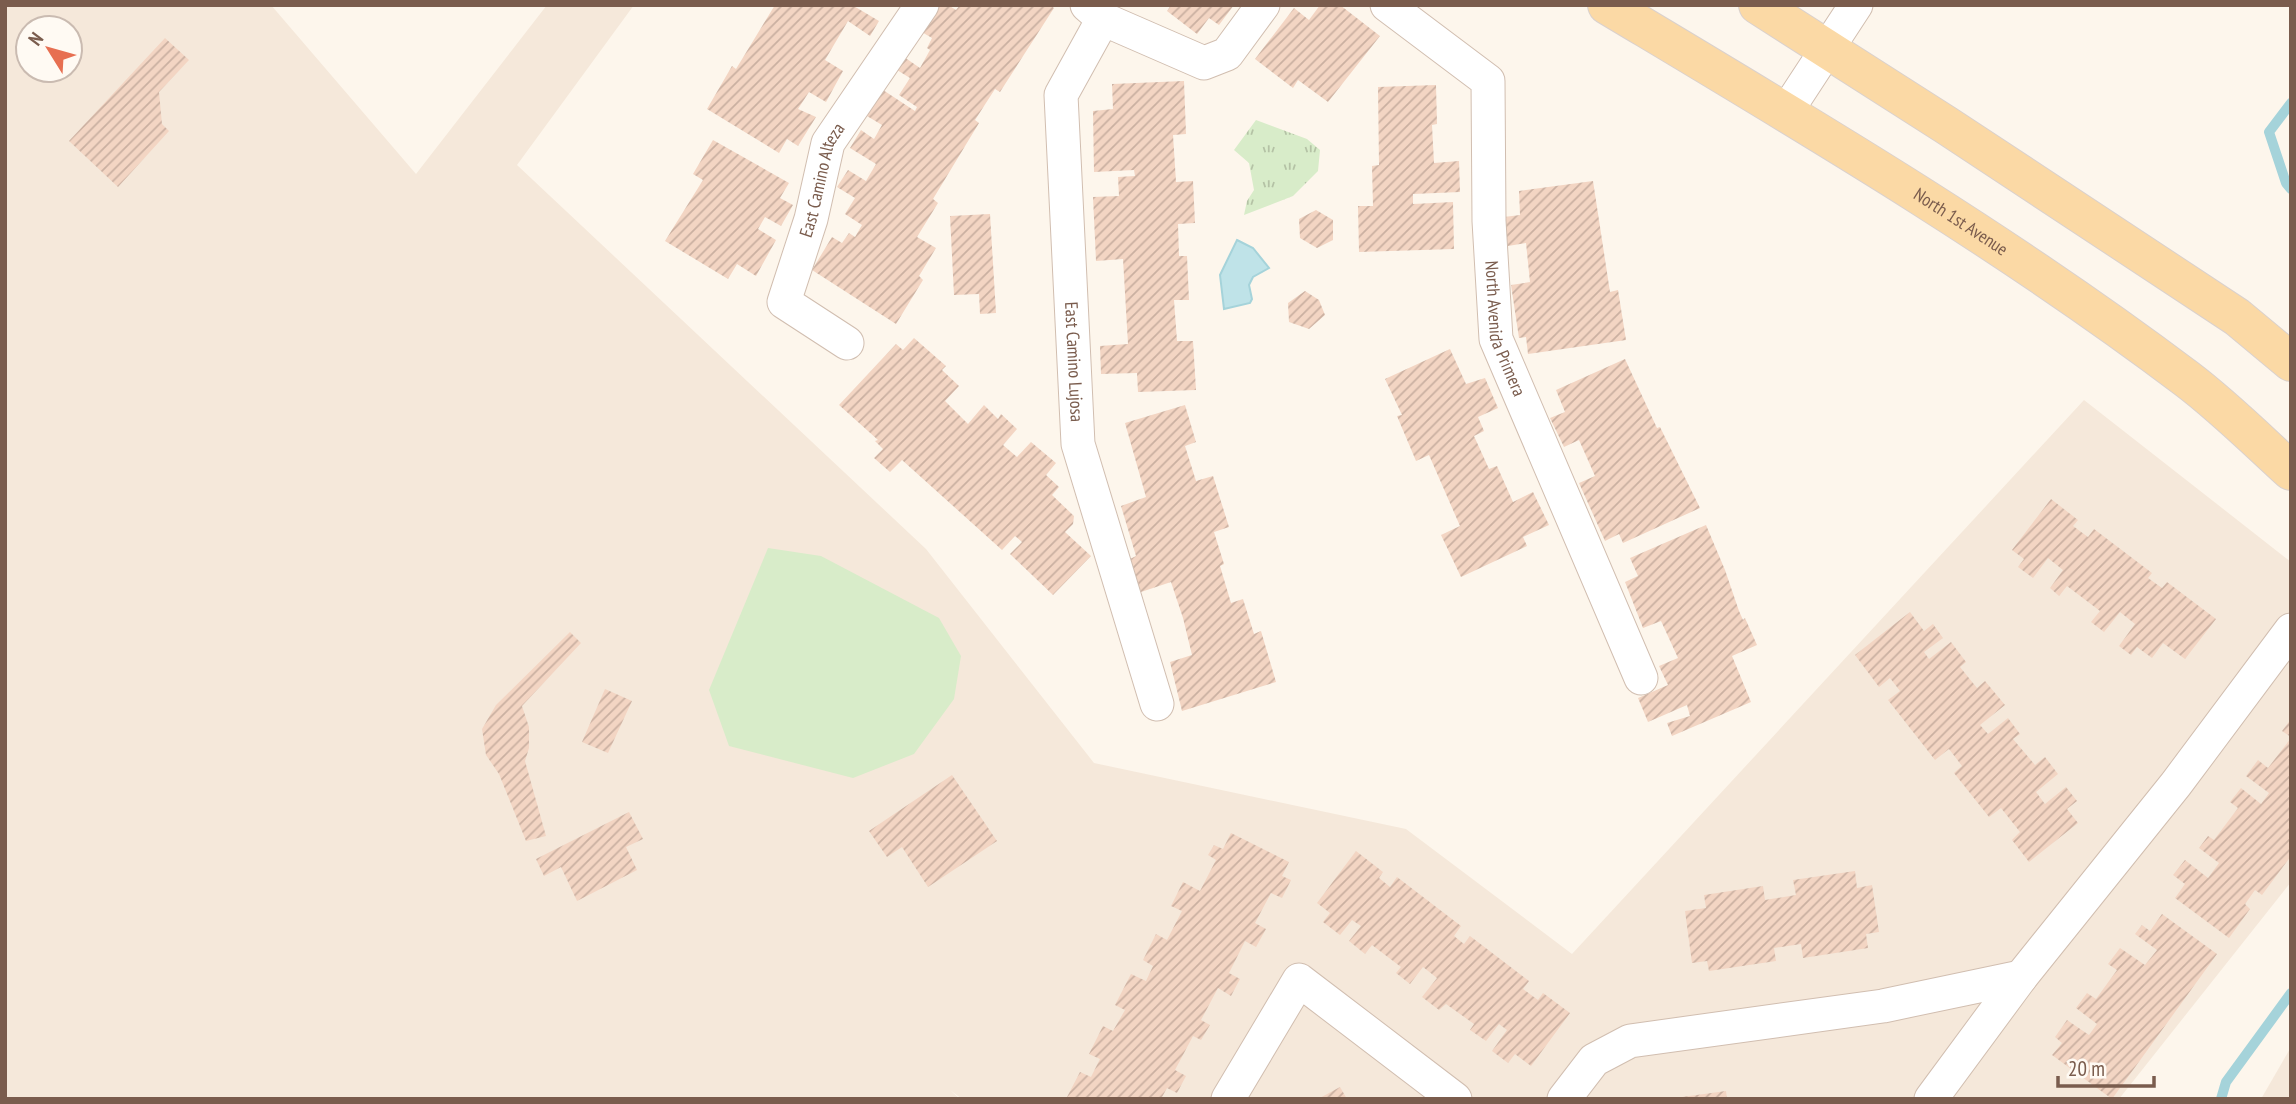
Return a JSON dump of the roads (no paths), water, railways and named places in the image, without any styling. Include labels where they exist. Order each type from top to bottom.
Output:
[{"type":"main road","name":"North 1st Avenue","points":[[1607,5],[1786,112],[2023,261],[2190,381],[2291,471]]},
{"type":"main road","points":[[1758,5],[2237,317],[2291,362]]},
{"type":"street","name":"East Camino Alteza","points":[[848,343],[784,302],[811,219],[828,143],[922,5]]},
{"type":"street","points":[[1095,12],[1204,63],[1227,54],[1263,5]]},
{"type":"street","name":"North Avenida Primera","points":[[1387,5],[1488,81],[1489,221],[1496,339],[1642,678]]},
{"type":"street","points":[[1786,112],[1856,5]]},
{"type":"street","name":"East Camino Lujosa","points":[[1095,12],[1061,94],[1078,444],[1157,704]]},
{"type":"street","points":[[1931,1099],[2021,977],[2176,784],[2291,629]]},
{"type":"street","points":[[1564,1099],[1594,1060],[1630,1041],[1883,1006],[2021,977]]},
{"type":"street","points":[[1228,1099],[1299,980],[1455,1099]]},
{"type":"water","points":[[1237,240],[1253,248],[1269,268],[1253,277],[1249,285],[1252,299],[1250,303],[1224,309],[1220,275]]},
{"type":"waterway","points":[[2291,103],[2269,132],[2286,183],[2291,189]]},
{"type":"waterway","points":[[2221,1099],[2226,1082],[2291,993]]}]
